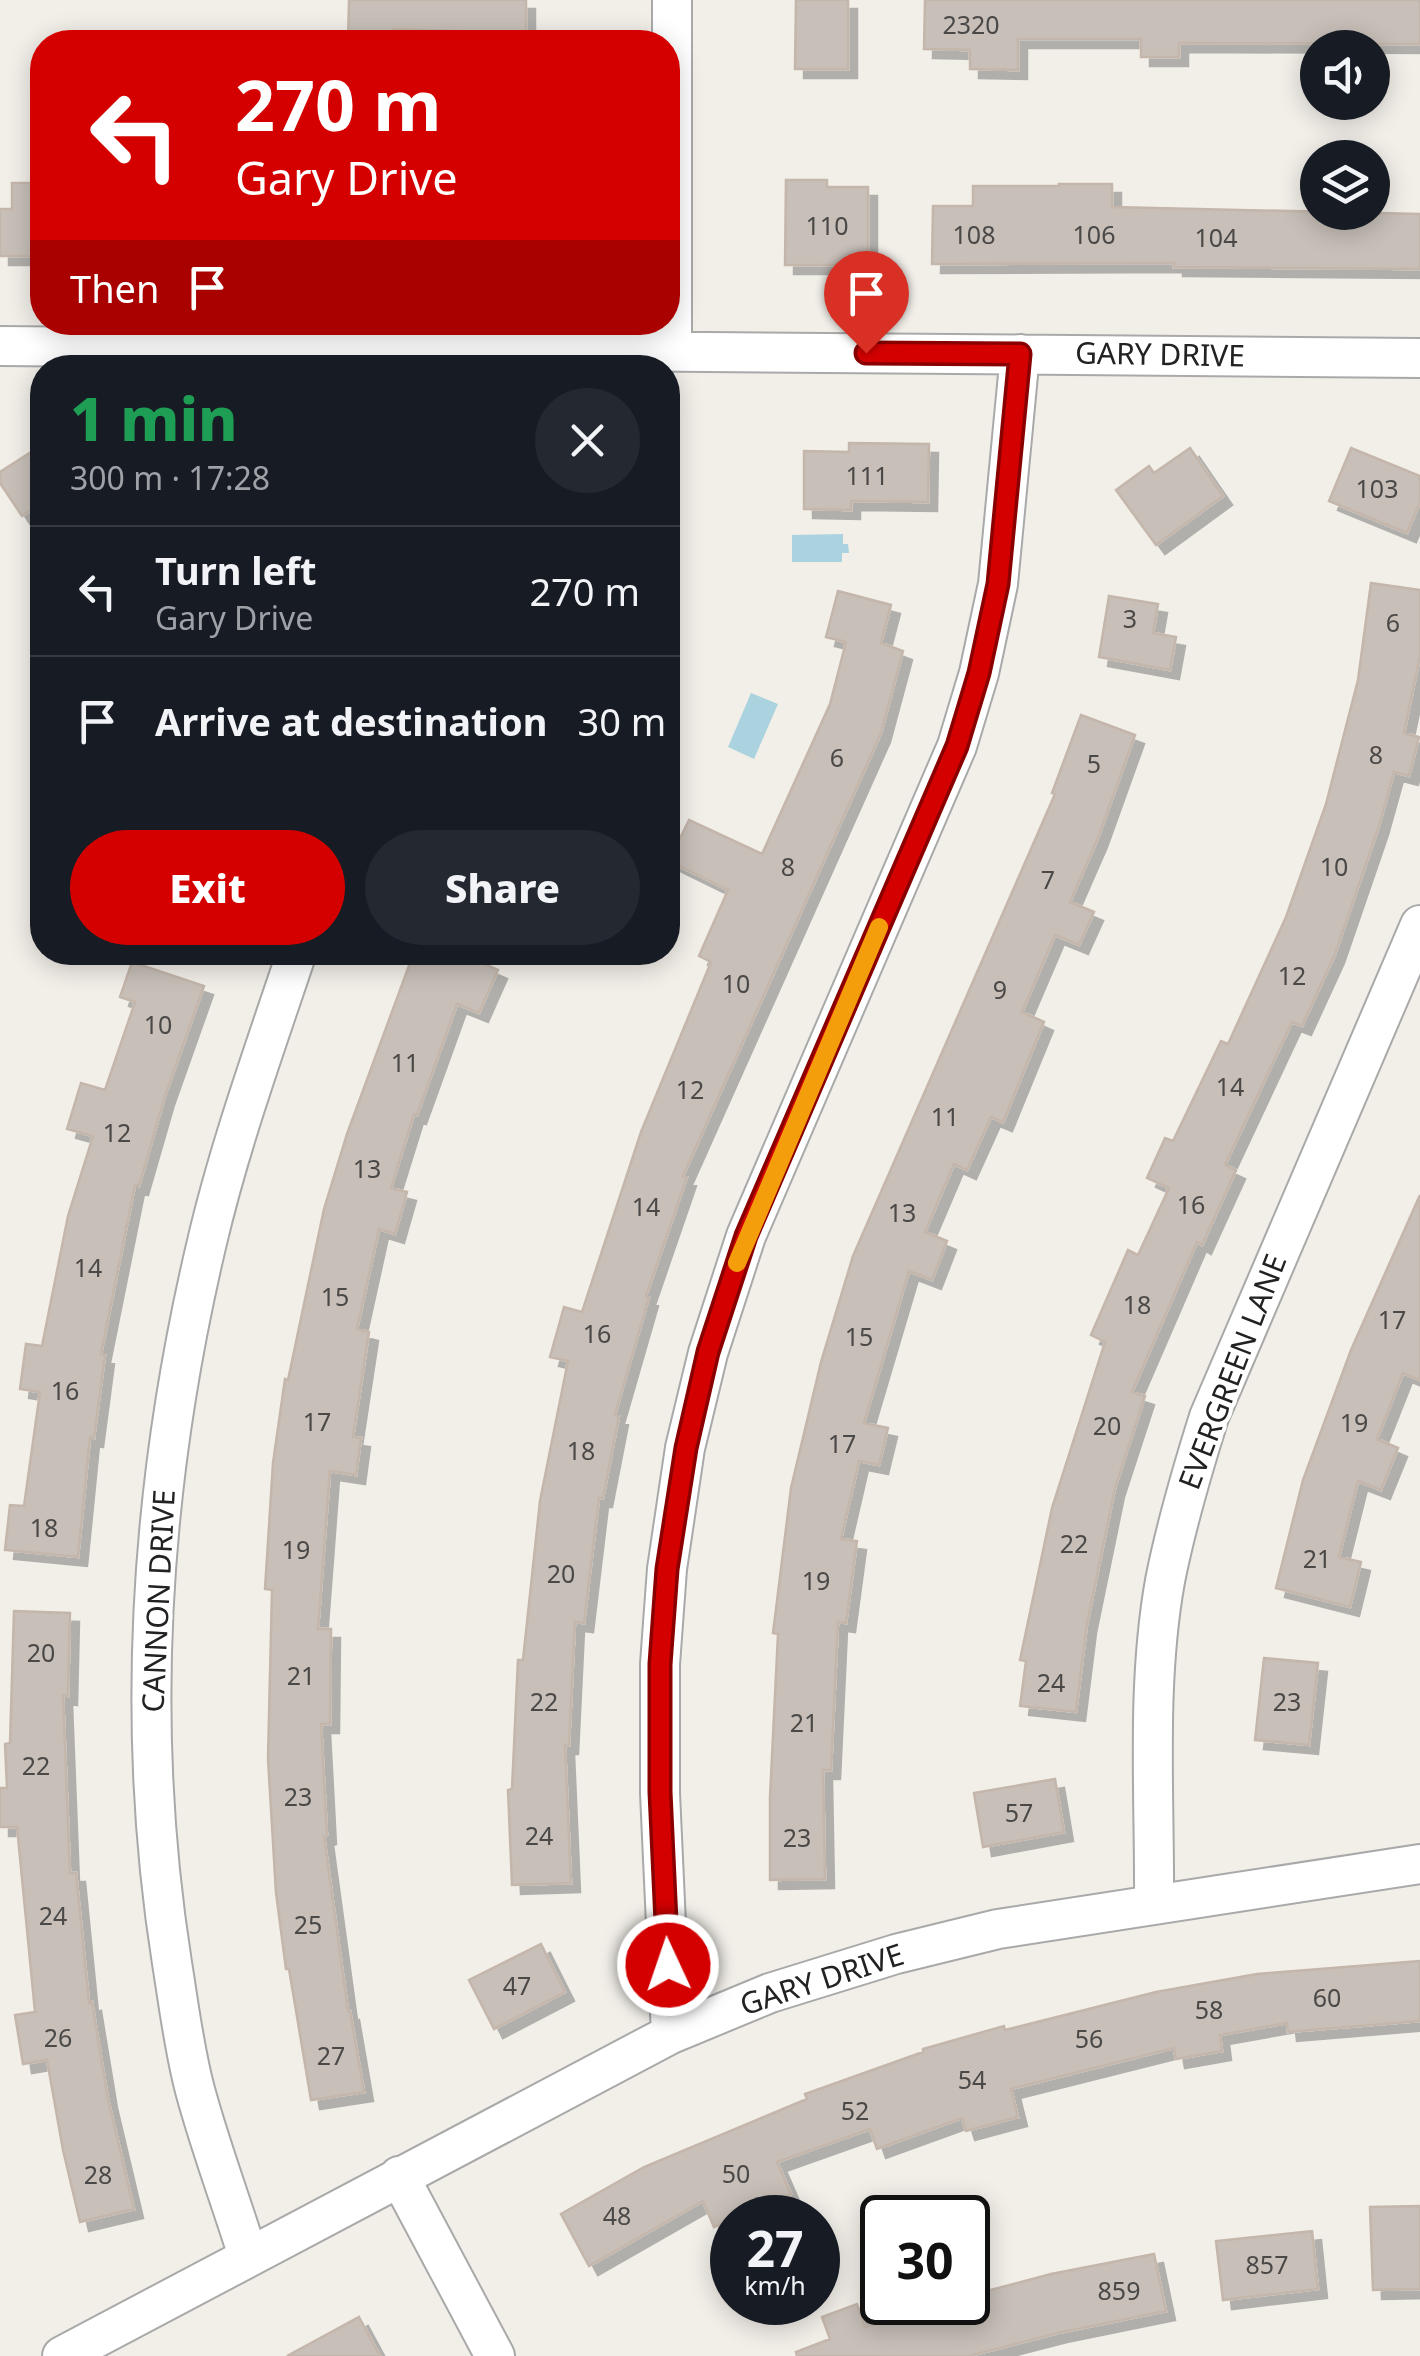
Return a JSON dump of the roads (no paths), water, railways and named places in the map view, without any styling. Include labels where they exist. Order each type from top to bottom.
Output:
[{"type":"street","points":[[672,0],[672,30]]},
{"type":"street","points":[[672,335],[672,351]]},
{"type":"street","name":"GARY DRIVE","points":[[0,346],[368,355]]},
{"type":"street","name":"GARY DRIVE","points":[[568,355],[672,351],[1420,358]]},
{"type":"street","points":[[671,2034],[660,1792],[660,1664],[667,1569],[686,1448],[708,1352],[746,1236],[957,746],[979,673],[998,584],[1020,354]]},
{"type":"street","name":"EVERGREEN LANE","points":[[1154,1905],[1156,1671],[1165,1584],[1183,1498],[1210,1417],[1420,925]]},
{"type":"street","name":"CANNON DRIVE","points":[[248,2256],[195,2090],[181,2018],[164,1909],[153,1780],[151,1652],[158,1524],[180,1364],[208,1238],[243,1114],[293,965]]},
{"type":"street","name":"GARY DRIVE","points":[[62,2356],[671,2034],[770,1993],[896,1954],[998,1930],[1420,1864]]},
{"type":"street","points":[[399,2176],[495,2356]]},
{"type":"water","points":[[843,534],[843,544],[848,544],[849,553],[842,553],[842,562],[792,562],[792,535]]},
{"type":"water","points":[[751,693],[778,704],[754,759],[728,747]]}]
